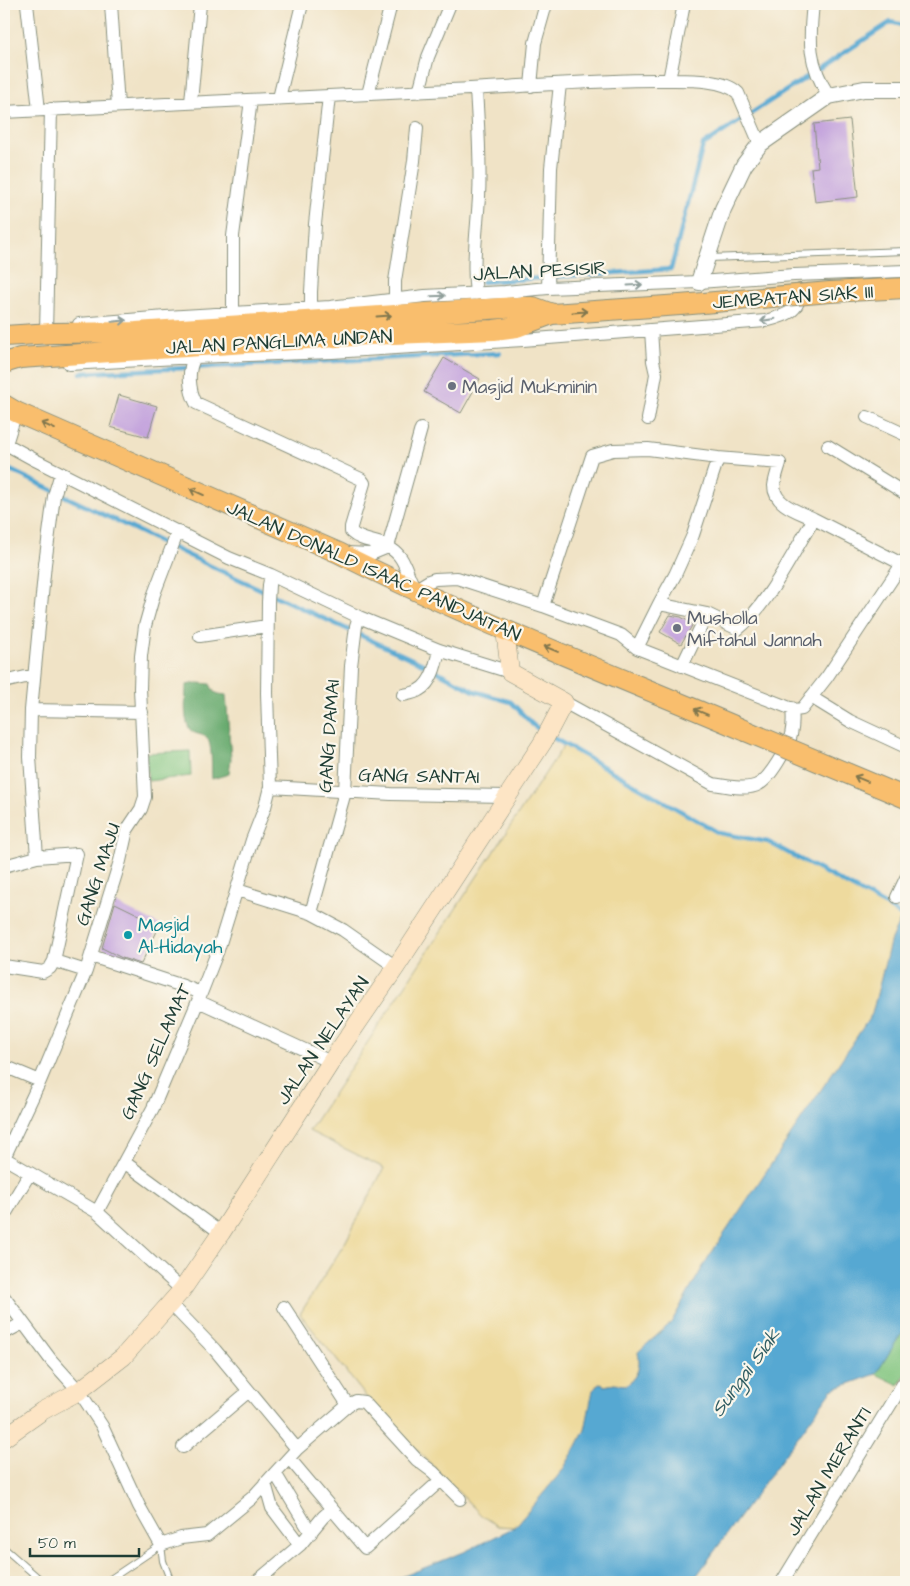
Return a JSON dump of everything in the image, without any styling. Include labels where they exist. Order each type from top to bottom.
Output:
[{"type":"main road","name":"JEMBATAN SIAK III","points":[[680,305],[830,292],[906,288]]},
{"type":"main road","name":"JALAN PANGLIMA UNDAN","points":[[4,336],[56,331],[137,340],[333,345],[494,330],[524,325],[552,314],[680,305]]},
{"type":"main road","name":"JALAN PANGLIMA UNDAN","points":[[12,360],[270,316],[518,307],[533,307],[552,314]]},
{"type":"main road","name":"JALAN DONALD ISAAC PANDJAITAN","points":[[10,409],[506,630],[906,798]]},
{"type":"main road","points":[[506,630],[510,672],[564,702]]},
{"type":"main road","name":"JALAN NELAYAN","points":[[4,1438],[42,1411],[79,1391],[123,1356],[182,1290],[543,742],[564,702]]},
{"type":"street","points":[[26,4],[45,110],[56,331]]},
{"type":"street","points":[[111,4],[118,106]]},
{"type":"street","points":[[190,102],[200,4]]},
{"type":"street","points":[[279,98],[302,4]]},
{"type":"street","points":[[368,94],[391,4]]},
{"type":"street","points":[[419,92],[428,57],[450,4]]},
{"type":"street","points":[[531,86],[535,43],[546,4]]},
{"type":"street","points":[[669,80],[684,4]]},
{"type":"street","points":[[813,4],[810,47],[813,65],[820,82],[829,96]]},
{"type":"street","points":[[4,112],[669,80],[708,82],[729,86],[738,94],[757,137]]},
{"type":"street","points":[[549,284],[552,168],[560,84]]},
{"type":"street","points":[[475,283],[479,186],[476,89]]},
{"type":"street","points":[[699,282],[723,209],[757,137],[829,96],[864,89],[906,89]]},
{"type":"street","points":[[311,301],[315,224],[329,96]]},
{"type":"street","points":[[233,307],[233,236],[251,100]]},
{"type":"street","points":[[395,291],[417,128]]},
{"type":"street","name":"JALAN PESISIR","points":[[56,331],[92,323],[233,307],[270,316],[311,301],[475,283],[699,282],[794,275],[906,271]]},
{"type":"street","points":[[368,342],[523,340],[765,321],[781,317],[795,309],[800,299],[800,289],[794,275]]},
{"type":"street","points":[[648,419],[656,374],[652,361],[652,330]]},
{"type":"street","points":[[12,360],[41,365],[193,361],[333,345]]},
{"type":"street","points":[[193,361],[190,380],[192,396],[196,403],[361,479],[364,483],[351,532],[364,540],[388,547],[398,555],[404,562],[412,584],[416,589],[435,579],[458,578],[543,606],[621,635],[637,648],[798,710],[802,709],[811,697],[904,561],[787,506],[779,500],[774,486],[780,463],[718,458],[648,449],[613,450],[592,456],[543,606]]},
{"type":"street","points":[[10,409],[5,445],[58,484],[173,542],[230,558],[270,580],[357,622],[510,672]]},
{"type":"street","points":[[867,417],[906,435]]},
{"type":"street","points":[[388,547],[422,429]]},
{"type":"street","points":[[828,446],[906,494]]},
{"type":"street","points":[[637,648],[675,575],[693,535],[718,458]]},
{"type":"street","points":[[37,857],[30,757],[31,710],[45,564],[58,484]]},
{"type":"street","points":[[659,604],[707,614],[738,629],[746,623],[787,564],[814,519]]},
{"type":"street","name":"GANG MAJU","points":[[4,1158],[40,1081],[86,971],[120,861],[127,830],[141,809],[145,797],[140,688],[141,656],[145,626],[154,594],[173,542]]},
{"type":"street","points":[[339,554],[371,554],[388,547]]},
{"type":"street","name":"GANG SELAMAT","points":[[97,1212],[153,1108],[200,997],[221,942],[252,840],[266,807],[270,787],[267,626],[270,580]]},
{"type":"street","points":[[682,666],[707,614]]},
{"type":"street","name":"GANG DAMAI","points":[[311,913],[345,792],[352,666],[357,622]]},
{"type":"street","points":[[200,636],[267,626]]},
{"type":"street","points":[[403,695],[419,690],[430,679],[439,650]]},
{"type":"street","points":[[4,682],[34,675]]},
{"type":"street","points":[[811,697],[850,721],[906,747]]},
{"type":"street","points":[[564,702],[713,784],[741,787],[760,784],[768,775],[791,735],[792,708]]},
{"type":"street","points":[[31,710],[142,712]]},
{"type":"street","name":"GANG SANTAI","points":[[270,787],[345,792],[507,796]]},
{"type":"street","points":[[4,866],[37,857],[77,854],[54,961],[50,968],[43,972],[4,966]]},
{"type":"street","points":[[897,896],[906,878]]},
{"type":"street","points":[[237,890],[311,913],[343,930],[396,966]]},
{"type":"street","points":[[91,956],[184,986],[200,997],[331,1062]]},
{"type":"street","points":[[54,961],[86,971]]},
{"type":"street","points":[[4,1066],[40,1081]]},
{"type":"street","points":[[4,1158],[97,1212],[182,1290]]},
{"type":"street","points":[[124,1162],[221,1233]]},
{"type":"street","points":[[4,1216],[30,1173]]},
{"type":"street","points":[[4,1297],[51,1360],[79,1391],[102,1426],[161,1545],[181,1538],[207,1536],[252,1498],[293,1454],[348,1405],[356,1401],[364,1402],[417,1460],[460,1499]]},
{"type":"street","points":[[170,1304],[216,1350],[249,1391],[332,1509],[365,1548],[440,1480]]},
{"type":"street","points":[[284,1306],[348,1405]]},
{"type":"street","points":[[4,1333],[22,1323]]},
{"type":"street","name":"JALAN MERANTI","points":[[782,1582],[906,1379]]},
{"type":"street","points":[[183,1447],[249,1391]]},
{"type":"street","points":[[274,1473],[311,1533]]},
{"type":"street","points":[[266,1483],[272,1508],[300,1545]]},
{"type":"street","points":[[256,1582],[300,1545],[322,1517],[332,1509]]},
{"type":"lane","points":[[906,142],[906,159]]},
{"type":"lane","points":[[708,258],[906,251]]},
{"type":"lane","points":[[106,1582],[161,1545],[163,1561],[171,1582]]},
{"type":"lane","points":[[4,1548],[43,1582]]},
{"type":"green space","points":[[210,684],[214,692],[226,695],[231,758],[229,774],[212,779],[210,744],[206,737],[195,733],[189,728],[186,718],[186,685]]},
{"type":"green space","points":[[190,751],[191,776],[148,781],[146,753]]},
{"type":"green space","points":[[906,1330],[906,1373],[899,1385],[876,1374],[899,1337]]},
{"type":"sand","points":[[564,745],[719,833],[768,842],[902,916],[891,939],[872,1014],[708,1258],[671,1323],[638,1352],[638,1370],[634,1378],[627,1385],[615,1384],[604,1386],[602,1383],[596,1386],[585,1430],[562,1471],[515,1527],[498,1526],[482,1516],[372,1404],[300,1314],[345,1243],[384,1168],[309,1131]]},
{"type":"water","name":"Sungai Siak","points":[[906,910],[906,1330],[899,1337],[876,1374],[832,1390],[692,1582],[389,1582],[464,1552],[515,1527],[562,1471],[577,1446],[585,1430],[593,1390],[602,1383],[604,1386],[615,1384],[627,1385],[634,1378],[639,1366],[638,1352],[671,1323],[708,1258],[872,1014],[891,939]]},
{"type":"building","points":[[850,120],[858,197],[815,202],[811,168],[818,167],[814,124]]},
{"type":"building","name":"Masjid Mukminin","points":[[444,358],[480,379],[461,413],[424,392]]},
{"type":"building","points":[[119,395],[157,406],[148,437],[110,427]]},
{"type":"building","name":"Musholla Miftahul Jannah","points":[[670,615],[681,617],[693,624],[681,644],[660,632]]},
{"type":"building","name":"Masjid Al-Hidayah","points":[[115,903],[160,925],[141,964],[122,958],[102,948]]},
{"type":"waterway","points":[[482,282],[671,269],[703,145],[891,22],[906,26]]},
{"type":"waterway","points":[[81,373],[500,353]]},
{"type":"waterway","points":[[4,467],[219,570],[427,666],[474,691],[511,702],[533,725],[544,732]]},
{"type":"waterway","points":[[550,736],[719,833],[768,842],[888,907],[906,919]]},
{"type":"place","name":"Masjid Mukminin","points":[[452,386]]},
{"type":"place","name":"Musholla Miftahul Jannah","points":[[677,628]]},
{"type":"place","name":"Masjid Al-Hidayah","points":[[128,935]]}]
